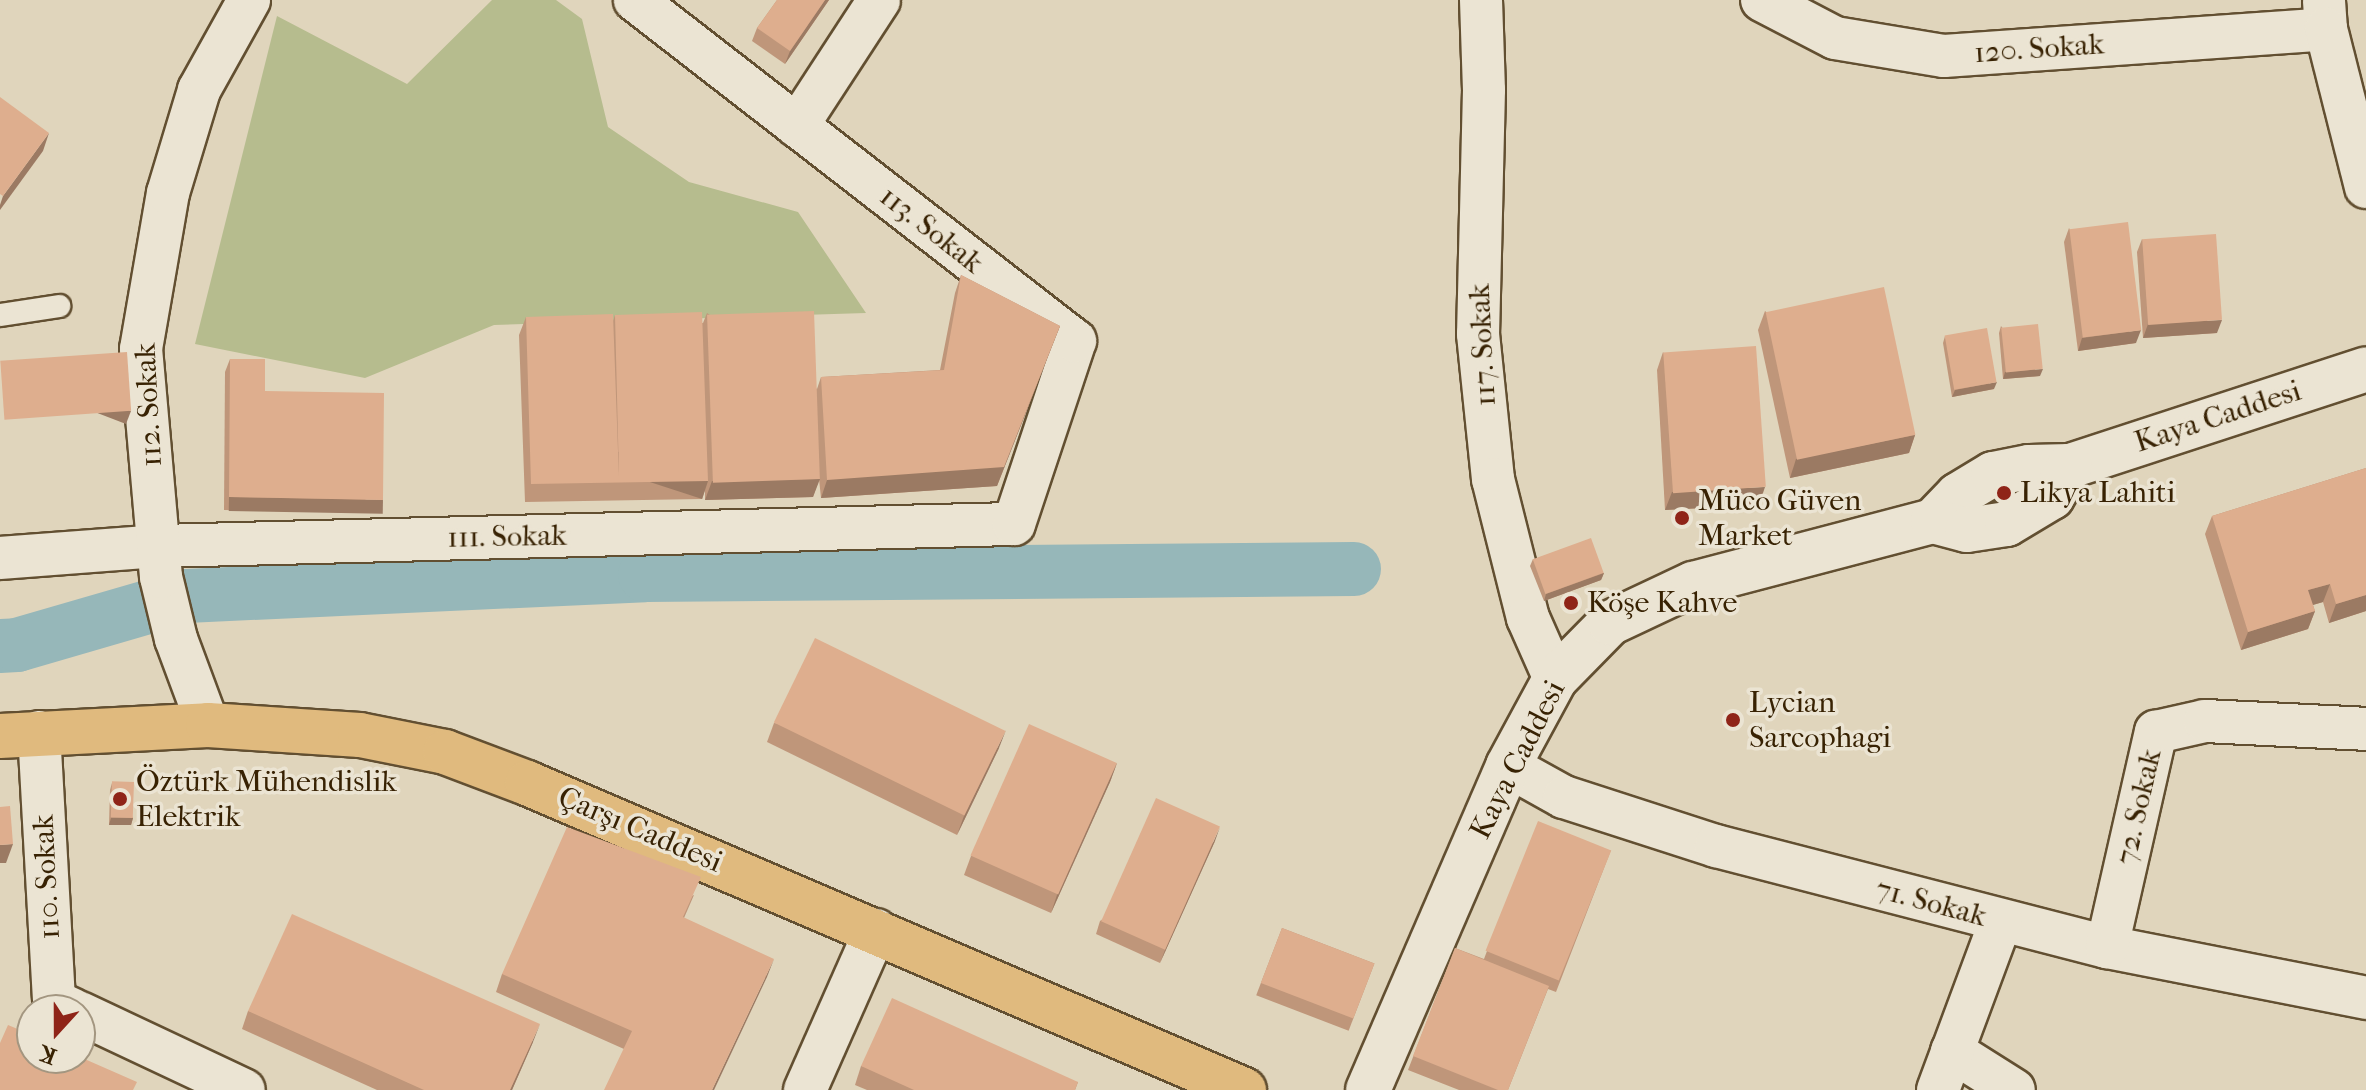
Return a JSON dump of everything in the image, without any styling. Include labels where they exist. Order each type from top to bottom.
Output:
[{"type":"main road","name":"Çarşı Caddesi","points":[[20,734],[208,725],[360,735],[445,752],[527,783],[876,930],[1244,1090]]},
{"type":"street","name":"112. Sokak","points":[[208,725],[176,639],[161,561],[141,349],[168,193],[199,90],[249,0]]},
{"type":"street","name":"113. Sokak","points":[[635,0],[1075,341],[1014,524]]},
{"type":"street","points":[[797,126],[879,0]]},
{"type":"street","name":"117. Sokak","points":[[1481,0],[1484,90],[1478,334],[1493,479],[1528,618],[1555,679]]},
{"type":"street","name":"120. Sokak","points":[[1762,0],[1835,38],[1944,56],[2325,14]]},
{"type":"street","points":[[2325,14],[2366,187]]},
{"type":"street","name":"Kaya Caddesi","points":[[1368,1090],[1508,766],[1555,679],[1610,623],[1693,584],[1933,521],[1967,530],[2007,524],[2052,497],[2070,466],[2366,369]]},
{"type":"street","name":"111. Sokak","points":[[0,558],[161,561],[1014,524]]},
{"type":"street","name":"72. Sokak","points":[[2107,947],[2156,732],[2205,721],[2366,729]]},
{"type":"street","name":"110. Sokak","points":[[20,734],[53,994]]},
{"type":"street","name":"71. Sokak","points":[[1508,766],[1564,797],[1701,841],[2107,947],[2366,998]]},
{"type":"street","points":[[1938,1090],[2001,921]]},
{"type":"street","points":[[805,1090],[876,930]]},
{"type":"street","points":[[96,1021],[244,1090]]},
{"type":"street","points":[[1952,1051],[2014,1090]]},
{"type":"lane","points":[[0,315],[59,306]]},
{"type":"green space","points":[[492,0],[556,0],[582,19],[608,127],[689,182],[798,212],[866,313],[494,325],[365,378],[195,344],[277,16],[407,84]]},
{"type":"building","points":[[777,0],[825,0],[790,51],[757,28]]},
{"type":"building","points":[[0,97],[49,133],[3,196],[0,194]]},
{"type":"building","points":[[2128,222],[2141,330],[2083,337],[2069,229]]},
{"type":"building","points":[[2216,234],[2222,320],[2148,325],[2142,239]]},
{"type":"building","points":[[961,275],[1060,326],[1004,467],[827,480],[821,377],[944,370]]},
{"type":"building","points":[[1884,287],[1915,435],[1797,460],[1766,312]]},
{"type":"building","points":[[814,311],[820,479],[713,483],[707,315]]},
{"type":"building","points":[[702,312],[708,481],[531,484],[526,317],[613,314],[619,478],[615,315]]},
{"type":"building","points":[[2038,324],[2043,369],[2006,373],[2001,328]]},
{"type":"building","points":[[1987,328],[1997,382],[1954,390],[1945,335]]},
{"type":"building","points":[[1756,346],[1766,487],[1673,493],[1663,352]]},
{"type":"building","points":[[127,352],[131,411],[4,420],[0,361]]},
{"type":"building","points":[[230,359],[265,359],[265,391],[384,393],[383,500],[229,497]]},
{"type":"building","points":[[2366,468],[2366,595],[2336,604],[2330,584],[2308,590],[2315,611],[2248,632],[2212,516]]},
{"type":"building","points":[[1591,538],[1604,573],[1545,594],[1533,559]]},
{"type":"building","points":[[815,638],[1006,731],[964,815],[774,722]]},
{"type":"building","points":[[1029,724],[1117,763],[1058,895],[970,856]]},
{"type":"building","name":"Öztürk Mühendislik Elektrik","points":[[112,781],[134,782],[133,818],[111,817]]},
{"type":"building","points":[[1156,798],[1220,826],[1165,950],[1101,921]]},
{"type":"building","points":[[10,806],[13,844],[0,845],[0,807]]},
{"type":"building","points":[[1538,821],[1611,851],[1559,980],[1486,951]]},
{"type":"building","points":[[567,827],[701,877],[683,917],[774,959],[712,1090],[604,1090],[632,1031],[502,974]]},
{"type":"building","points":[[292,914],[540,1024],[510,1090],[424,1090],[248,1011]]},
{"type":"building","points":[[1282,928],[1374,963],[1353,1019],[1261,983]]},
{"type":"building","points":[[1455,948],[1549,986],[1508,1090],[1498,1090],[1413,1056]]},
{"type":"building","points":[[892,998],[1078,1082],[1075,1090],[914,1090],[861,1066]]},
{"type":"building","points":[[8,1025],[16,1028],[16,1074],[96,1074],[96,1064],[137,1082],[133,1090],[0,1090],[0,1043]]},
{"type":"waterway","points":[[0,646],[17,645],[186,596],[645,575],[1354,569]]},
{"type":"place","name":"Likya Lahiti","points":[[2004,493]]},
{"type":"place","name":"Müco Güven Market","points":[[1682,518]]},
{"type":"place","name":"Köşe Kahve","points":[[1571,603]]},
{"type":"place","name":"Lycian Sarcophagi","points":[[1733,720]]},
{"type":"place","name":"Öztürk Mühendislik Elektrik","points":[[120,799]]}]
